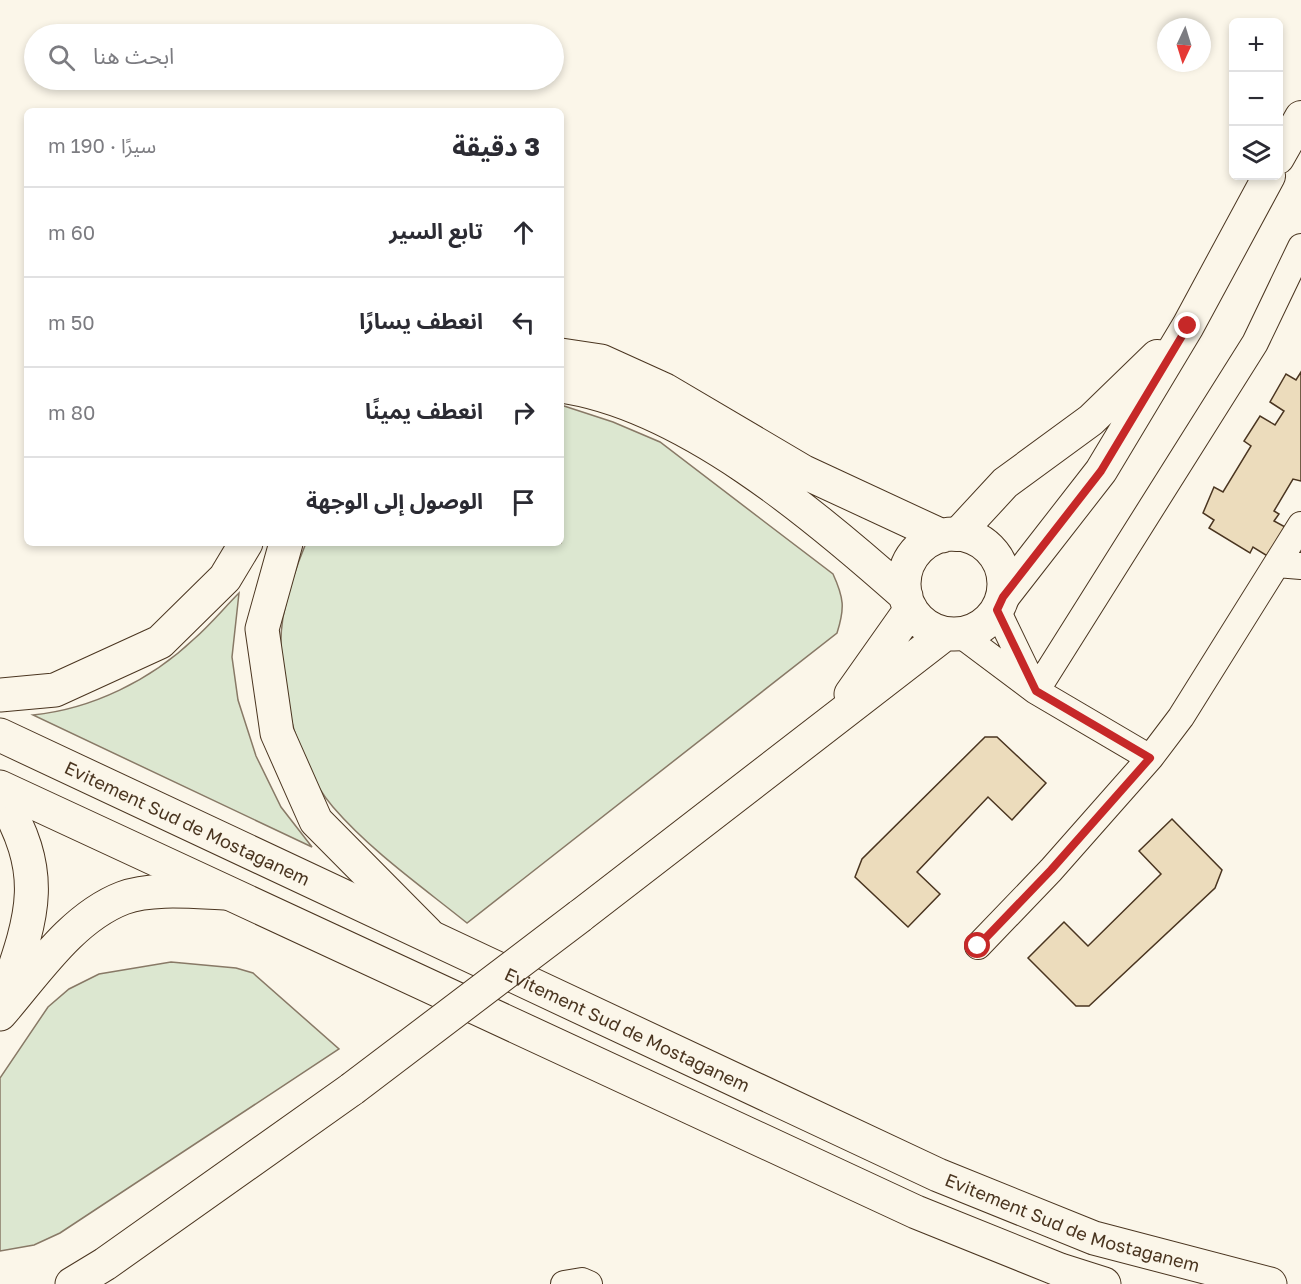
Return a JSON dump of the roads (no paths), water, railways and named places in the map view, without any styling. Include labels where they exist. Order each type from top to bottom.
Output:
[{"type":"main road","points":[[72,1284],[105,1274],[580,916],[830,722],[953,634],[975,630],[987,622],[1000,604],[1005,582],[994,554],[971,537],[949,535],[804,472],[665,390],[601,362],[564,356]]},
{"type":"main road","points":[[564,386],[594,391],[656,417],[710,446],[789,496],[908,603],[926,625],[953,634]]},
{"type":"main road","points":[[830,722],[908,603],[904,581],[908,566],[916,552],[927,542],[949,535]]},
{"type":"main road","points":[[0,695],[55,690],[160,642],[225,578],[244,546]]},
{"type":"main road","points":[[285,546],[262,629],[277,733],[316,821],[427,933]]},
{"type":"main road","name":"Evitement Sud de Mostaganem","points":[[0,735],[427,933],[938,1175],[1094,1238],[1270,1284]]},
{"type":"main road","points":[[0,787],[916,1212],[1060,1270],[1104,1284]]},
{"type":"main road","points":[[0,794],[13,815],[26,847],[33,877],[33,904],[23,943],[0,1011]]},
{"type":"main road","points":[[0,1011],[64,941],[93,916],[123,898],[168,892],[227,893]]},
{"type":"street","points":[[1283,149],[1301,117]]},
{"type":"street","points":[[1036,691],[1000,604],[1101,471],[1188,326],[1267,180]]},
{"type":"street","points":[[1036,691],[1255,343],[1301,246]]},
{"type":"street","points":[[949,535],[1005,483],[1091,420],[1188,326]]},
{"type":"street","points":[[978,946],[1051,870],[1150,758],[1289,565],[1301,525]]},
{"type":"street","points":[[953,634],[1036,691],[1150,758]]}]
